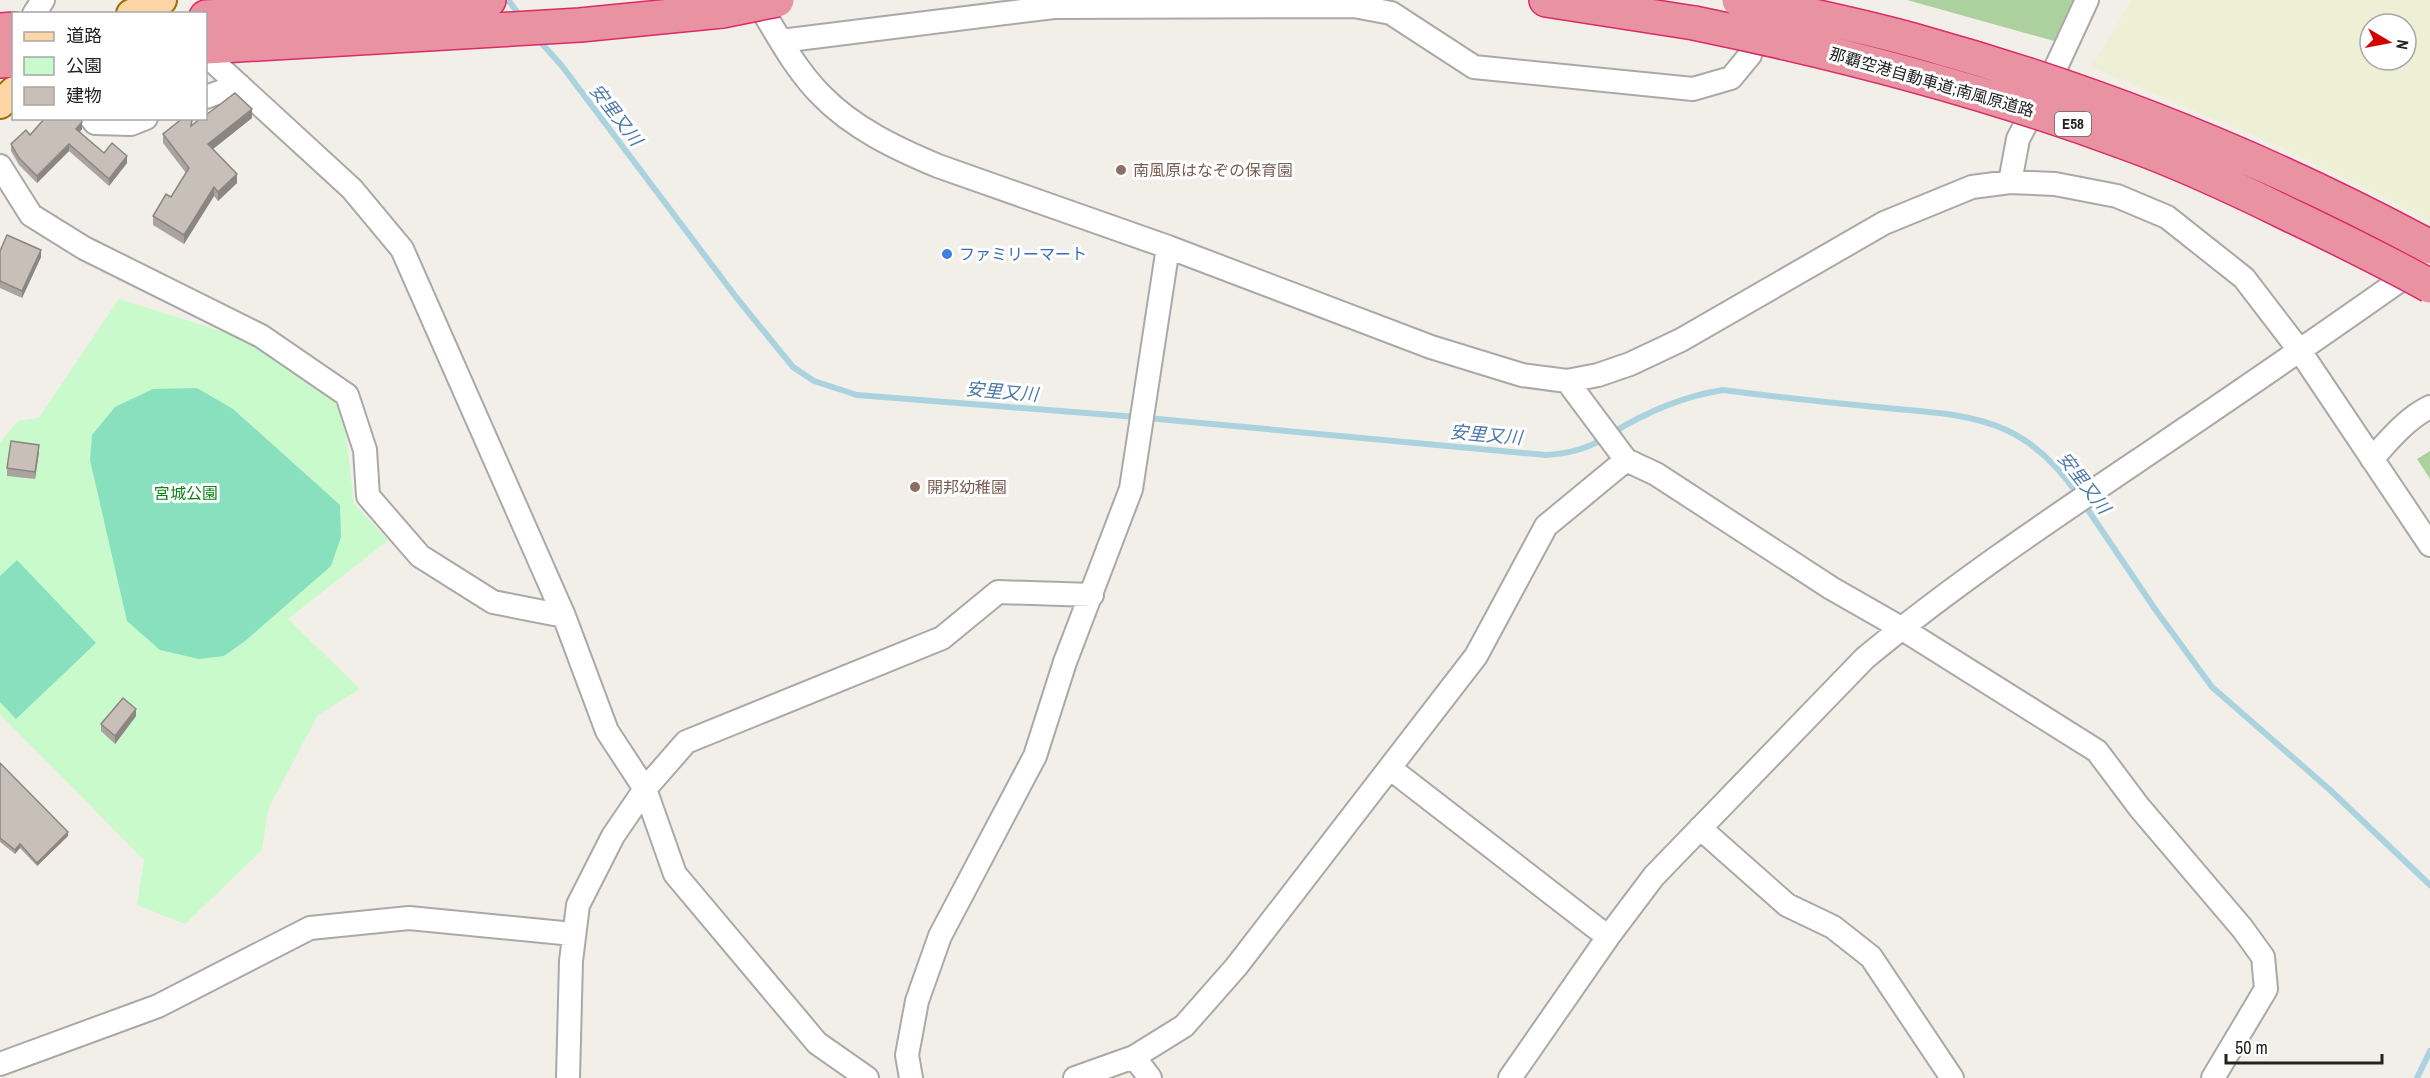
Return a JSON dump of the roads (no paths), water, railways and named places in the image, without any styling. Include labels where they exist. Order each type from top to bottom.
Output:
[{"type":"highway","points":[[207,17],[489,0]]},
{"type":"highway","points":[[207,47],[580,25],[702,13],[777,0]]},
{"type":"highway","name":"那覇空港自動車道;南風原道路","points":[[1546,0],[1694,22],[1797,44],[1927,78],[2015,105],[2127,143],[2221,181],[2387,262],[2430,286]]},
{"type":"highway","name":"那覇空港自動車道;南風原道路","points":[[1739,0],[1920,42],[2138,113],[2298,182],[2430,247]]},
{"type":"main road","points":[[0,104],[12,93]]},
{"type":"street","points":[[756,0],[820,94],[844,116],[900,150],[938,166],[1168,247],[1431,347],[1522,375],[1567,381],[1598,375],[1630,364],[1682,340],[1884,223],[1972,187],[2010,182],[2055,184],[2117,196],[2167,217],[2244,278],[2300,351],[2430,545]]},
{"type":"street","points":[[782,41],[1054,8],[1354,6],[1391,13],[1474,67],[1693,89],[1731,78],[1744,63],[1750,55],[1760,0]]},
{"type":"street","points":[[2010,182],[2018,139],[2057,65],[2087,0]]},
{"type":"street","points":[[0,59],[12,45]]},
{"type":"street","points":[[207,56],[352,189],[402,249],[564,616],[607,731],[645,789],[675,874],[817,1043],[867,1078]]},
{"type":"street","points":[[207,97],[239,85]]},
{"type":"street","points":[[93,120],[95,123],[132,124],[141,120]]},
{"type":"street","points":[[0,166],[31,215],[84,248],[261,336],[347,394],[365,450],[368,496],[420,556],[493,602],[564,616]]},
{"type":"street","points":[[911,1078],[907,1055],[916,1001],[940,936],[1035,756],[1065,662],[1131,489],[1168,247]]},
{"type":"street","points":[[1510,1078],[1654,876],[1865,658],[1901,628],[2056,516],[2300,351],[2430,259]]},
{"type":"street","points":[[1567,381],[1626,459],[1656,474],[1831,588],[1901,628],[2097,751],[2139,807],[2242,928],[2263,957],[2266,989],[2213,1078]]},
{"type":"street","points":[[2372,459],[2392,436],[2420,412],[2430,407]]},
{"type":"street","points":[[1075,1078],[1134,1057],[1184,1026],[1236,966],[1476,656],[1545,526],[1626,459]]},
{"type":"street","points":[[568,1078],[573,934],[578,905],[613,836],[645,789],[686,742],[942,638],[998,592],[1092,596]]},
{"type":"street","points":[[1390,769],[1608,938]]},
{"type":"street","points":[[1700,828],[1787,905],[1833,927],[1871,957],[1952,1078]]},
{"type":"street","points":[[0,1064],[158,1006],[310,928],[409,918],[573,934]]},
{"type":"street","points":[[1134,1057],[1150,1078]]},
{"type":"waterway","name":"安里又川","points":[[508,0],[521,17]]},
{"type":"waterway","name":"安里又川","points":[[536,37],[562,66],[736,297],[793,367],[814,381],[857,395],[1137,417]]},
{"type":"waterway","name":"安里又川","points":[[1612,433],[1665,406],[1694,396],[1723,390],[1947,414],[1990,424],[2026,441],[2055,466],[2078,495]]},
{"type":"waterway","name":"安里又川","points":[[1147,418],[1546,455],[1576,450],[1603,439]]},
{"type":"waterway","name":"安里又川","points":[[2084,504],[2157,612],[2212,687],[2329,789],[2430,885]]},
{"type":"waterway","name":"安里又川","points":[[2417,1078],[2430,1051]]},
{"type":"place","name":"南風原はなぞの保育園","points":[[1121,170]]},
{"type":"place","name":"ファミリーマート","points":[[947,254]]},
{"type":"place","name":"開邦幼稚園","points":[[915,487]]},
{"type":"park label","name":"宮城公園","points":[[186,493]]}]
